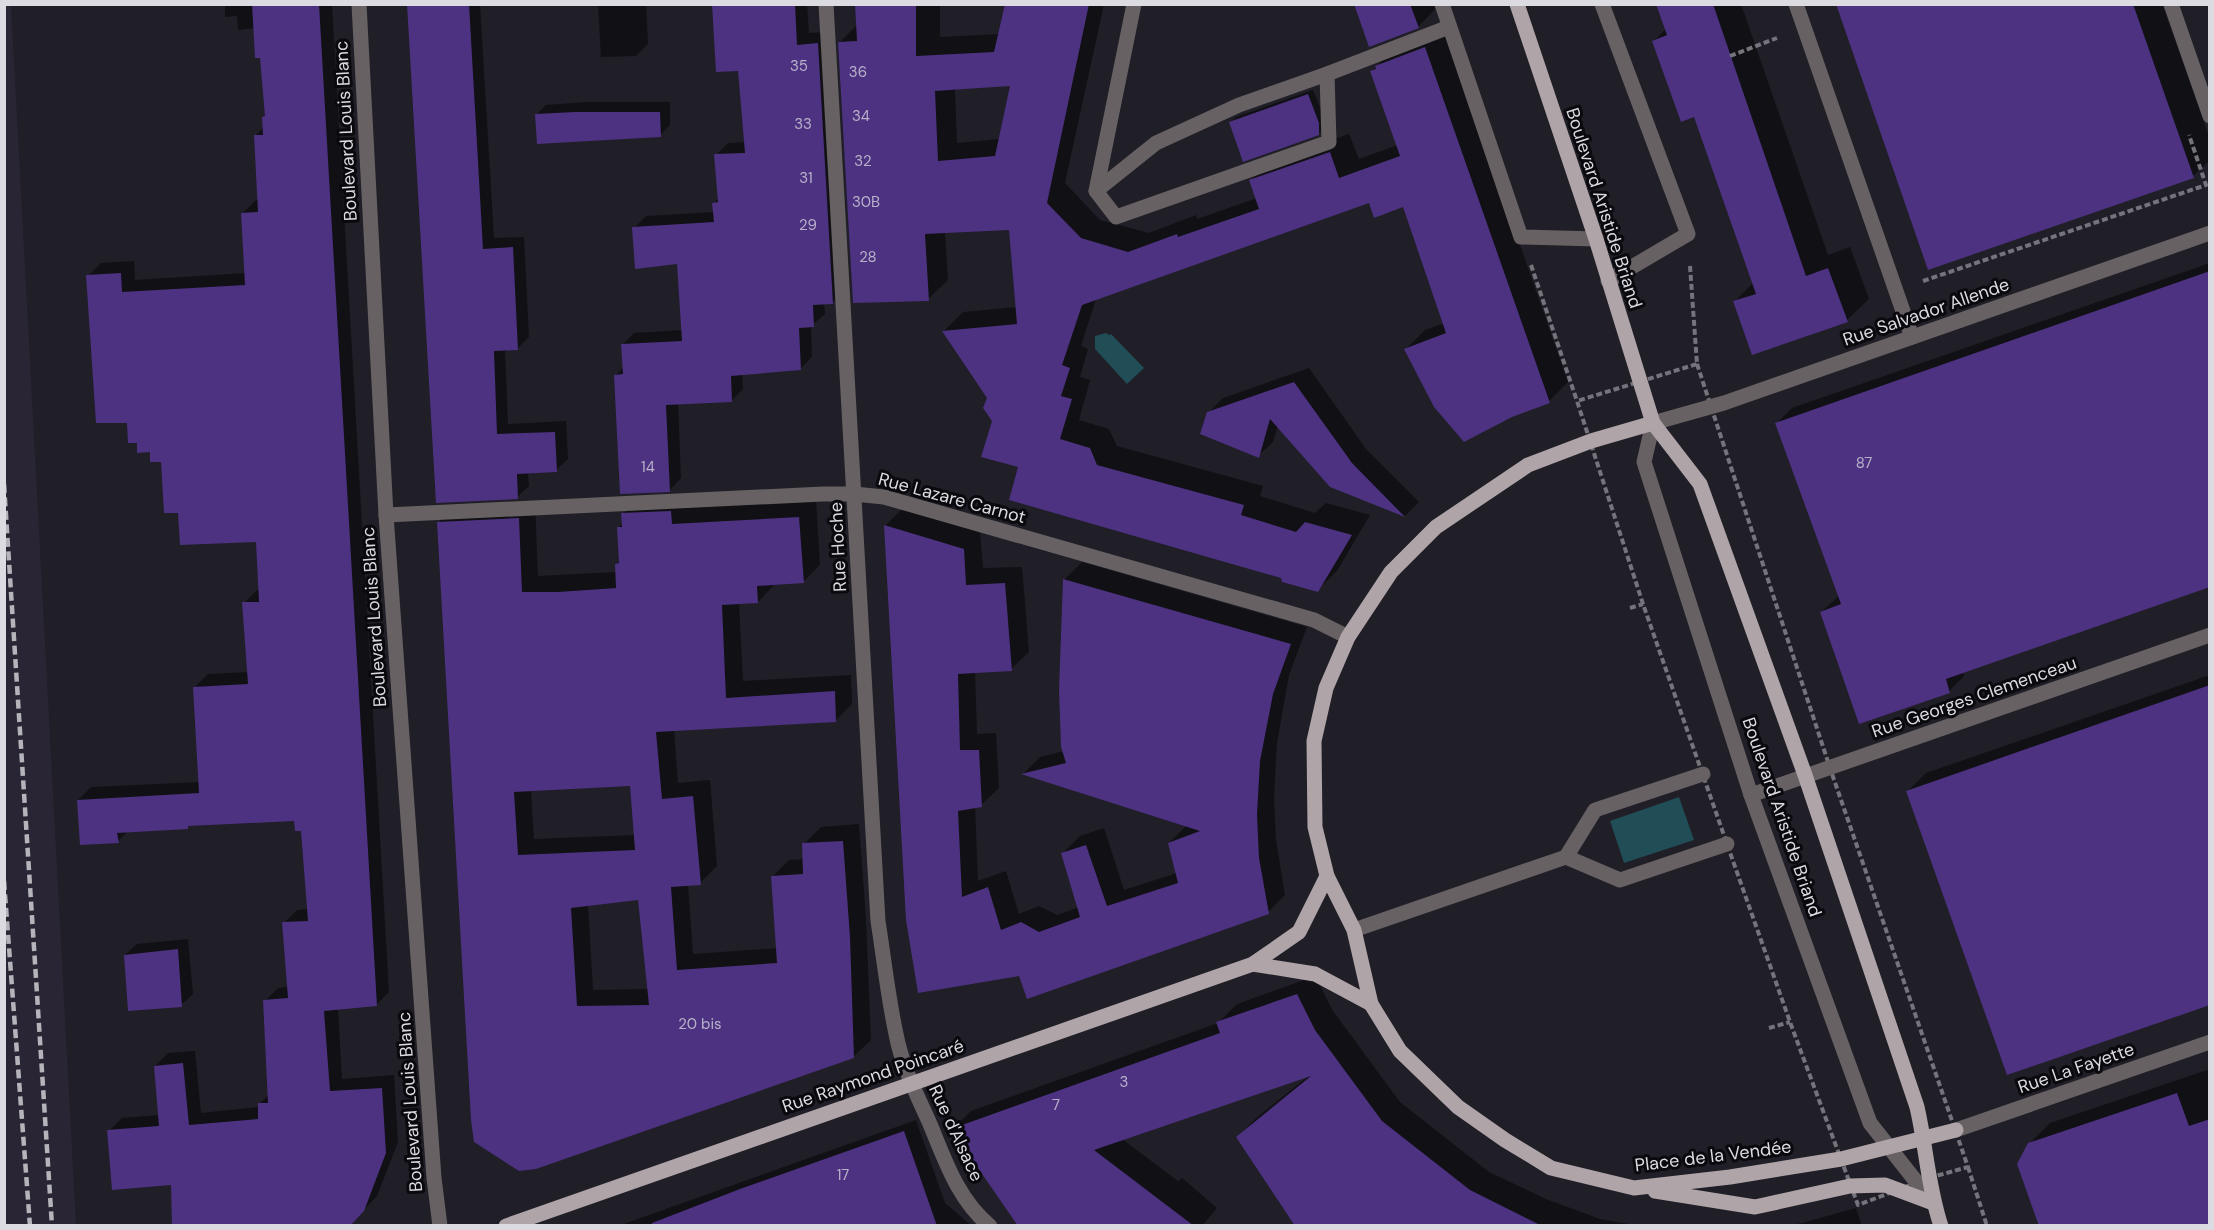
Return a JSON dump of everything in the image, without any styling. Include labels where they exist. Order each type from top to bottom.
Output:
[{"type":"main road","name":"Boulevard Aristide Briand","points":[[1516,4],[1596,239],[1653,423],[1700,484],[1805,776],[1914,1096],[1924,1138],[1933,1203],[1941,1226]]},
{"type":"main road","name":"Place de la Vendée","points":[[1653,423],[1591,441],[1528,465],[1436,527],[1391,572],[1348,637],[1326,688],[1314,741],[1315,827],[1327,876],[1354,930],[1371,1004],[1400,1051],[1458,1107],[1505,1140],[1551,1168],[1634,1188],[1730,1177],[1841,1159],[1956,1130]]},
{"type":"main road","name":"Rue Raymond Poincaré","points":[[506,1226],[1253,964],[1299,932],[1327,876]]},
{"type":"main road","name":"Rue Raymond Poincaré","points":[[1253,964],[1315,974],[1371,1004]]},
{"type":"main road","points":[[1634,1188],[1755,1207],[1850,1186],[1885,1185],[1933,1203]]},
{"type":"street","name":"Boulevard Louis Blanc","points":[[359,4],[387,515],[434,1178],[440,1226]]},
{"type":"street","name":"Rue Hoche","points":[[826,4],[878,921],[896,1036],[911,1084]]},
{"type":"street","points":[[1134,4],[1096,191],[1116,217],[1329,142],[1328,74]]},
{"type":"street","points":[[1442,4],[1521,237],[1596,239]]},
{"type":"street","points":[[1602,4],[1688,234],[1608,281]]},
{"type":"street","points":[[1796,4],[1912,337]]},
{"type":"street","points":[[2172,4],[2210,116]]},
{"type":"street","points":[[1096,191],[1156,143],[1239,105],[1328,74],[1449,27]]},
{"type":"street","name":"Rue Salvador Allende","points":[[1653,423],[1724,403],[2210,233]]},
{"type":"street","name":"Boulevard Aristide Briand","points":[[1653,423],[1644,462],[1751,795],[1870,1123],[1933,1203]]},
{"type":"street","name":"Rue Lazare Carnot","points":[[387,515],[854,494],[884,497],[1303,617],[1331,627],[1348,637]]},
{"type":"street","name":"Rue Georges Clemenceau","points":[[1751,795],[2210,635]]},
{"type":"street","points":[[1354,930],[1566,857],[1595,810],[1703,774]]},
{"type":"street","points":[[1566,857],[1620,879],[1727,844]]},
{"type":"street","name":"Rue La Fayette","points":[[1956,1130],[2210,1042]]},
{"type":"street","name":"Rue d'Alsace","points":[[911,1084],[947,1167],[964,1196],[990,1226]]},
{"type":"path","points":[[1730,56],[1804,27]]},
{"type":"path","points":[[1895,290],[2206,186],[2187,129]]},
{"type":"path","points":[[1688,234],[1697,364]]},
{"type":"path","points":[[1521,237],[1577,401]]},
{"type":"path","points":[[1630,608],[1643,604]]},
{"type":"path","points":[[1769,1028],[1790,1022]]},
{"type":"path","points":[[1968,1167],[1987,1226]]},
{"type":"shaded area","points":[[4,5],[11,5],[76,1225],[5,1225]]},
{"type":"water","points":[[1111,334],[1144,368],[1127,384],[1095,349],[1095,336]]},
{"type":"water","points":[[1679,797],[1694,840],[1624,863],[1610,821]]},
{"type":"building","points":[[252,4],[319,4],[377,1006],[324,1011],[330,1091],[382,1088],[386,1153],[364,1211],[350,1226],[172,1226],[171,1185],[112,1190],[107,1130],[159,1126],[154,1066],[183,1063],[189,1125],[258,1119],[258,1103],[268,1103],[263,1000],[288,998],[282,922],[308,921],[301,831],[295,831],[294,821],[188,826],[188,829],[117,833],[119,843],[80,845],[77,800],[199,793],[193,687],[248,684],[242,602],[259,602],[256,542],[180,545],[178,513],[164,513],[161,462],[150,462],[150,452],[137,453],[137,443],[128,443],[127,423],[96,423],[86,275],[121,273],[122,292],[245,285],[241,213],[258,212],[254,135],[263,135],[262,117],[265,116],[260,58],[255,58]]},
{"type":"building","points":[[407,4],[469,4],[483,249],[513,247],[518,350],[494,351],[497,434],[555,432],[557,472],[517,474],[518,499],[436,503]]},
{"type":"building","points":[[712,4],[795,4],[797,45],[818,43],[833,304],[813,305],[814,327],[799,328],[801,370],[731,376],[732,402],[666,405],[670,492],[620,494],[614,375],[623,374],[621,344],[682,341],[677,264],[635,269],[632,227],[714,222],[712,203],[718,202],[714,154],[745,153],[738,71],[716,72]]},
{"type":"building","points":[[855,4],[916,4],[916,56],[994,52],[1005,4],[1089,4],[1047,203],[1081,238],[1128,252],[1177,234],[1178,237],[1259,209],[1249,180],[1330,152],[1339,178],[1400,156],[1370,71],[1376,69],[1375,66],[1425,47],[1550,403],[1512,417],[1464,442],[1434,407],[1404,349],[1446,333],[1403,207],[1374,218],[1369,203],[1082,305],[1062,365],[1070,368],[1061,396],[1072,399],[1060,439],[1090,448],[1097,465],[1244,505],[1241,515],[1296,532],[1305,522],[1352,535],[1318,592],[1282,582],[1281,578],[1009,500],[1018,467],[981,457],[992,421],[983,408],[987,398],[942,331],[1017,324],[1009,230],[925,234],[929,301],[853,303],[838,42],[857,41]],"holes":[[[1010,86],[995,156],[938,161],[935,91]]]},
{"type":"building","points":[[1354,4],[1410,4],[1419,28],[1369,47]]},
{"type":"building","points":[[1656,4],[1713,4],[1806,276],[1828,268],[1848,322],[1752,355],[1733,301],[1756,294],[1694,117],[1681,122],[1652,41],[1667,35]]},
{"type":"building","points":[[1836,4],[2133,4],[2194,178],[1928,270]]},
{"type":"building","points":[[1308,94],[1319,123],[1319,135],[1243,162],[1229,122]]},
{"type":"building","points":[[660,112],[661,137],[537,144],[535,114]]},
{"type":"building","points":[[2210,271],[2210,587],[1946,679],[1950,693],[1859,724],[1820,612],[1841,604],[1775,423]]},
{"type":"building","points":[[1294,382],[1352,463],[1405,517],[1330,487],[1270,419],[1259,458],[1200,434],[1207,412]]},
{"type":"building","points":[[671,511],[672,524],[799,517],[804,583],[757,586],[758,603],[722,605],[726,698],[835,691],[836,722],[656,732],[662,799],[693,796],[701,885],[671,887],[677,970],[777,963],[771,876],[803,874],[802,843],[843,841],[850,937],[854,1058],[536,1169],[519,1171],[474,1142],[471,1120],[437,522],[519,518],[522,592],[558,592],[616,588],[615,564],[619,563],[617,527],[622,527],[621,513]],"holes":[[[630,786],[635,850],[518,855],[514,792]],[[638,900],[649,1005],[577,1006],[571,908]]]},
{"type":"building","points":[[884,525],[964,549],[966,585],[1005,583],[1012,671],[958,674],[960,750],[979,750],[982,807],[958,811],[962,897],[988,887],[1001,930],[1021,922],[1039,932],[1080,917],[1061,853],[1086,845],[1107,906],[1178,883],[1168,843],[1200,831],[1021,774],[1066,763],[1061,747],[1059,690],[1063,579],[1291,644],[1273,694],[1260,761],[1257,815],[1259,858],[1269,914],[1027,999],[1019,976],[918,993],[906,920]]},
{"type":"building","points":[[2210,685],[2210,1005],[2007,1075],[1906,791]]},
{"type":"building","points":[[178,949],[182,1007],[128,1011],[124,955]]},
{"type":"building","points":[[1297,994],[1315,1030],[1382,1121],[1470,1190],[1542,1226],[1295,1226],[1236,1137],[1311,1076],[1094,1150],[1194,1226],[1018,1226],[951,1129],[1220,1033],[1216,1022]]},
{"type":"building","points":[[2177,1093],[2189,1126],[2210,1119],[2210,1226],[2039,1226],[2017,1164],[2028,1143]]},
{"type":"building","points":[[904,1131],[937,1226],[652,1226],[652,1223],[740,1189]]},
{"type":"railway","points":[[4,484],[52,1226]]},
{"type":"railway","points":[[4,881],[30,1226]]}]
